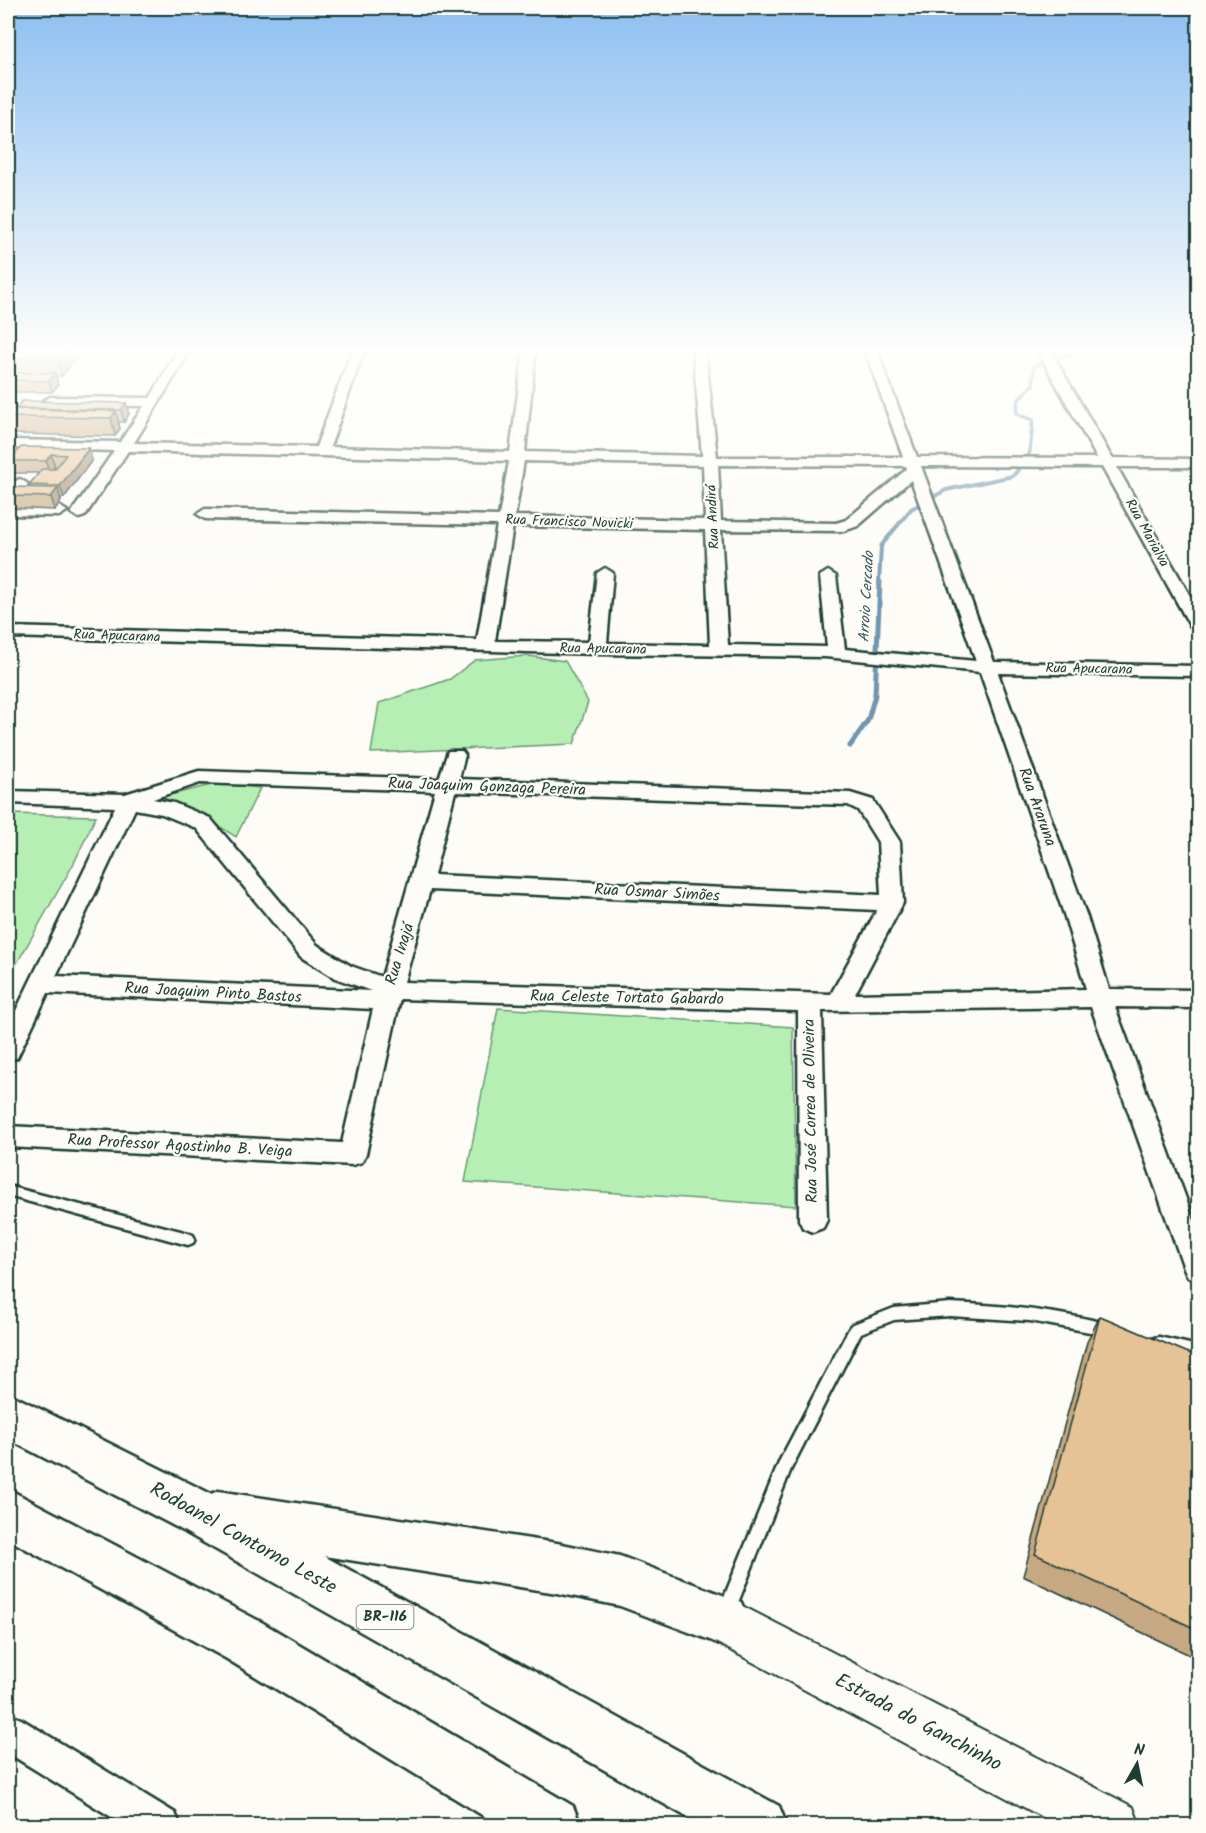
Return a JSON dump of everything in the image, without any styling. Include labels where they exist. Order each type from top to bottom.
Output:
[{"type":"highway","name":"Rodoanel Contorno Leste","points":[[8,1415],[195,1511],[759,1826]]},
{"type":"highway","points":[[195,1511],[567,1570],[620,1581],[723,1620]]},
{"type":"highway","points":[[8,1513],[244,1641],[553,1826]]},
{"type":"main road","name":"Estrada do Ganchinho","points":[[723,1620],[1114,1826]]},
{"type":"street","points":[[79,513],[132,434]]},
{"type":"street","points":[[321,453],[328,434]]},
{"type":"street","points":[[484,646],[520,434]]},
{"type":"street","name":"Rua Andirá","points":[[707,434],[719,651]]},
{"type":"street","name":"Rua Araruna","points":[[900,434],[987,667],[1076,918],[1100,998],[1198,1268]]},
{"type":"street","name":"Rua Marialva","points":[[1091,434],[1198,624]]},
{"type":"street","points":[[11,451],[24,445],[912,467],[1011,463],[1198,463]]},
{"type":"street","name":"Rua Francisco Novicki","points":[[205,514],[838,528],[852,523],[912,467]]},
{"type":"street","points":[[8,496],[11,496],[20,484]]},
{"type":"street","points":[[8,510],[59,512]]},
{"type":"street","points":[[597,649],[605,573]]},
{"type":"street","points":[[828,576],[837,653]]},
{"type":"street","name":"Rua Apucarana","points":[[8,632],[597,649],[837,653],[892,660],[987,667],[1198,671]]},
{"type":"street","name":"Rua Inajá","points":[[353,1154],[388,995],[455,755]]},
{"type":"street","name":"Rua Joaquim Gonzaga Pereira","points":[[128,801],[199,777],[850,799],[866,806],[889,842],[892,903]]},
{"type":"street","points":[[8,797],[128,801],[8,1051]]},
{"type":"street","name":"Rua Celeste Tortato Gabardo","points":[[128,801],[167,808],[203,823],[309,951],[343,972],[388,995],[414,992],[838,1003],[1100,998],[1198,999]]},
{"type":"street","name":"Rua Osmar Simões","points":[[421,882],[892,903]]},
{"type":"street","points":[[838,1003],[892,903]]},
{"type":"street","name":"Rua Joaquim Pinto Bastos","points":[[40,984],[388,995]]},
{"type":"street","name":"Rua José Correa de Oliveira","points":[[810,1002],[813,1220]]},
{"type":"street","name":"Rua Professor Agostinho B. Veiga","points":[[8,1137],[353,1154]]},
{"type":"street","points":[[8,1732],[162,1826]]},
{"type":"lane","points":[[8,1191],[188,1239]]},
{"type":"lane","points":[[723,1620],[785,1466],[856,1329],[897,1313],[968,1310],[1069,1320],[1123,1334]]},
{"type":"lane","points":[[1145,1339],[1198,1352]]},
{"type":"green space","points":[[528,656],[565,661],[588,702],[574,744],[371,753],[379,703],[450,679],[475,660]]},
{"type":"green space","points":[[219,783],[260,788],[236,837],[203,816],[162,797]]},
{"type":"green space","points":[[8,814],[96,816],[74,863],[8,979]]},
{"type":"green space","points":[[498,1008],[793,1027],[796,1206],[465,1182]]},
{"type":"building","points":[[21,447],[89,448],[60,486],[29,485],[42,469],[55,469],[66,455],[51,454],[46,461],[10,461]]},
{"type":"building","points":[[8,487],[58,488],[51,497],[8,496]]},
{"type":"building","points":[[1100,1316],[1198,1357],[1198,1630],[1035,1554]]},
{"type":"waterway","name":"Arroio Cercado","points":[[879,584],[881,546],[911,509],[946,490],[1013,476],[1029,456],[1031,434]]},
{"type":"waterway","name":"Arroio Cercado","points":[[850,746],[868,720],[875,695],[880,582]]}]
